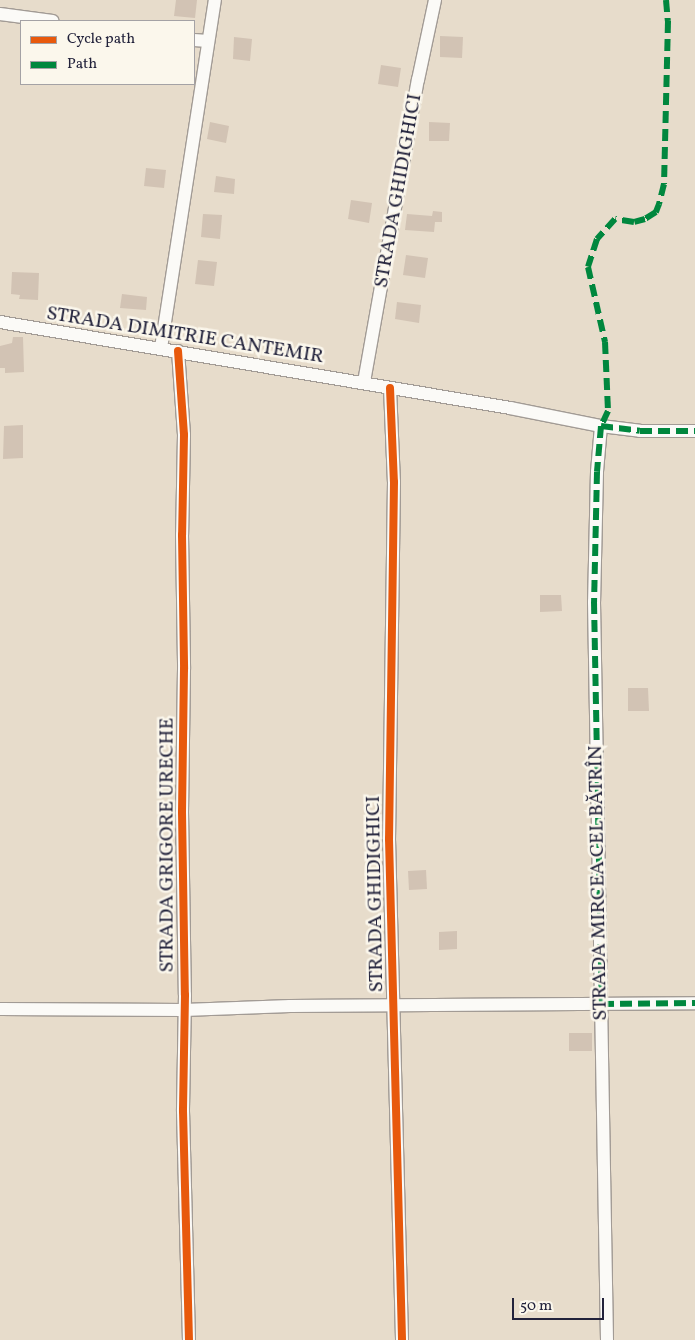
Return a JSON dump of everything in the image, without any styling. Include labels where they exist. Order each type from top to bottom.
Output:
[{"type":"street","points":[[160,348],[214,0]]},
{"type":"street","name":"STRADA GHIDIGHICI","points":[[364,382],[418,80],[435,0]]},
{"type":"street","points":[[0,14],[45,20]]},
{"type":"street","points":[[195,40],[208,41]]},
{"type":"street","name":"STRADA DIMITRIE CANTEMIR","points":[[0,322],[364,382],[601,426],[640,431],[695,431]]},
{"type":"street","name":"STRADA GRIGORE URECHE","points":[[178,351],[184,435],[182,535],[184,669],[182,812],[183,1111],[189,1340]]},
{"type":"street","name":"STRADA GHIDIGHICI","points":[[390,388],[394,482],[390,839],[402,1340]]},
{"type":"street","name":"STRADA MIRCEA CEL BĂTRÎN","points":[[601,426],[597,472],[594,602],[607,1340]]},
{"type":"street","points":[[0,1009],[184,1010],[290,1006],[695,1003]]},
{"type":"building","points":[[176,0],[197,0],[195,18],[174,16]]},
{"type":"building","points":[[440,36],[463,37],[462,58],[440,57]]},
{"type":"building","points":[[234,37],[252,39],[250,61],[233,59]]},
{"type":"building","points":[[381,65],[401,68],[398,87],[378,84]]},
{"type":"building","points":[[210,122],[229,126],[226,143],[207,139]]},
{"type":"building","points":[[429,122],[450,123],[449,141],[429,141]]},
{"type":"building","points":[[146,168],[166,170],[164,188],[144,186]]},
{"type":"building","points":[[216,176],[235,179],[234,194],[214,192]]},
{"type":"building","points":[[351,200],[372,203],[369,223],[348,219]]},
{"type":"building","points":[[433,211],[442,212],[442,222],[435,222],[434,232],[405,230],[407,214],[432,216]]},
{"type":"building","points":[[203,214],[222,215],[220,239],[201,237]]},
{"type":"building","points":[[406,255],[428,258],[425,278],[403,275]]},
{"type":"building","points":[[198,260],[217,262],[214,286],[195,284]]},
{"type":"building","points":[[12,272],[39,273],[38,300],[19,299],[20,295],[11,294]]},
{"type":"building","points":[[122,294],[147,297],[146,310],[120,308]]},
{"type":"building","points":[[397,302],[421,305],[419,323],[395,319]]},
{"type":"building","points":[[13,337],[23,337],[24,372],[5,373],[5,368],[0,368],[0,346],[12,343]]},
{"type":"building","points":[[23,425],[23,458],[3,459],[4,426]]},
{"type":"building","points":[[540,595],[561,595],[562,611],[540,612]]},
{"type":"building","points":[[628,688],[648,688],[649,711],[628,711]]},
{"type":"building","points":[[426,870],[427,889],[409,890],[408,871]]},
{"type":"building","points":[[457,931],[457,949],[439,950],[439,932]]},
{"type":"building","points":[[569,1033],[592,1033],[592,1051],[569,1051]]},
{"type":"marked path","points":[[666,0],[668,21],[664,184],[659,204],[656,212],[645,219],[634,222],[615,219],[597,239],[588,267],[605,342],[608,411],[601,426],[597,472],[594,602],[602,1004],[695,1003]]},
{"type":"marked path","points":[[601,426],[640,431],[695,431]]},
{"type":"cycle path","points":[[178,351],[184,435],[182,535],[184,669],[182,812],[185,995],[183,1111],[189,1340]]},
{"type":"cycle path","points":[[390,388],[394,482],[389,839],[402,1340]]}]
